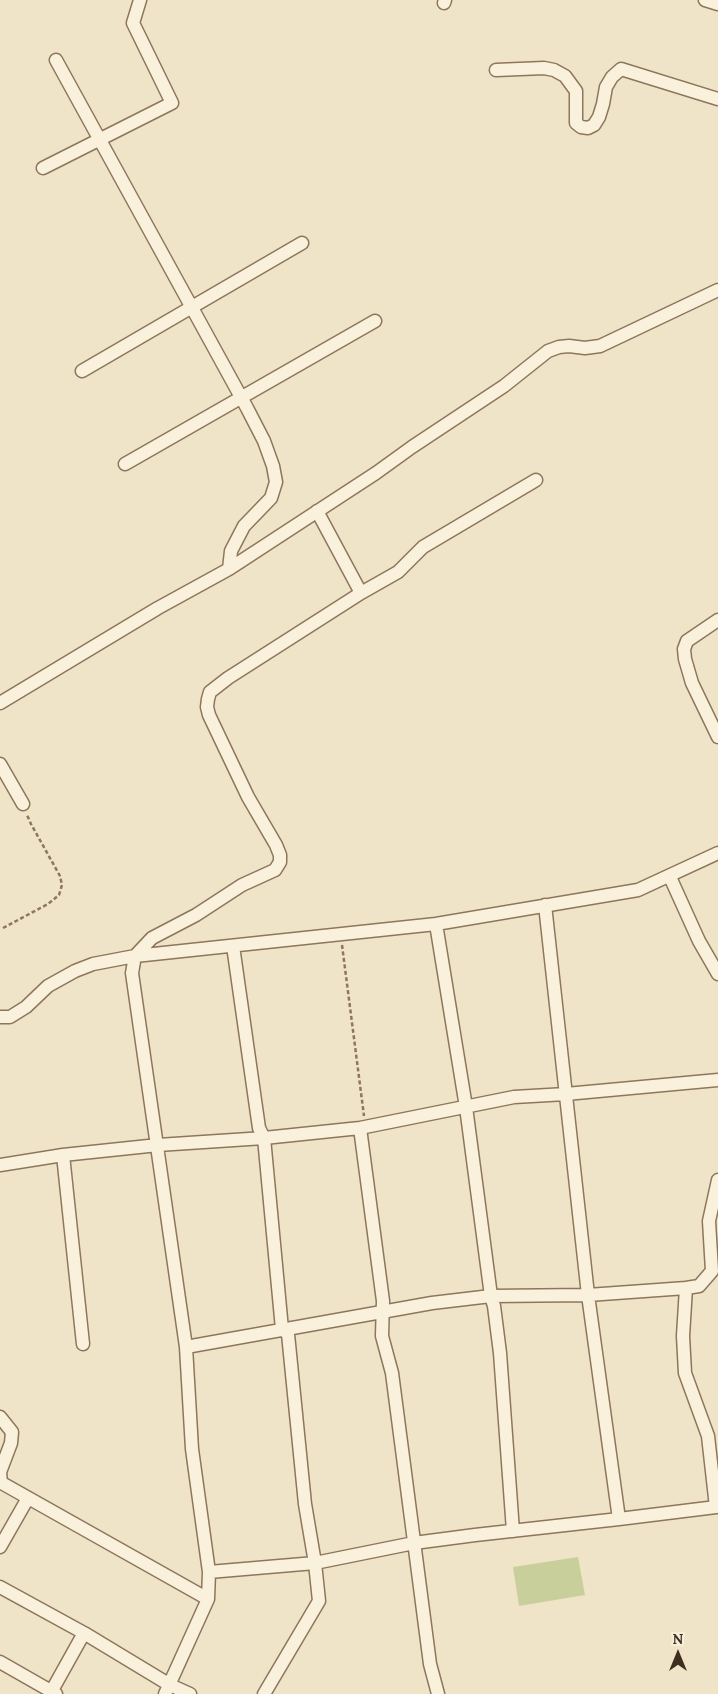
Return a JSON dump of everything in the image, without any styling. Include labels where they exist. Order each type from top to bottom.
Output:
[{"type":"street","points":[[43,168],[172,103],[133,23],[140,0]]},
{"type":"street","points":[[705,0],[718,4]]},
{"type":"street","points":[[56,60],[264,441],[273,466],[276,482],[271,498],[244,526],[231,551],[229,569]]},
{"type":"street","points":[[496,70],[544,68],[554,70],[565,76],[576,92],[576,123],[581,127],[588,128],[594,125],[598,117],[606,87],[612,77],[621,69],[718,99]]},
{"type":"street","points":[[82,371],[302,243]]},
{"type":"street","points":[[0,703],[158,608],[229,569],[376,473],[504,386],[548,351],[569,346],[585,348],[600,346],[718,290]]},
{"type":"street","points":[[125,464],[375,322]]},
{"type":"street","points":[[167,1689],[208,1599],[209,1572],[192,1449],[186,1347],[132,973],[134,956],[152,938],[196,915],[242,885],[275,870],[280,862],[280,854],[276,845],[248,797],[209,715],[206,707],[210,692],[228,678],[361,593],[398,572],[423,547],[536,480]]},
{"type":"street","points":[[317,511],[361,593]]},
{"type":"street","points":[[718,620],[687,641],[684,649],[692,683],[718,737]]},
{"type":"street","points":[[0,764],[23,804]]},
{"type":"street","points":[[0,1017],[10,1017],[26,1007],[48,986],[75,971],[93,964],[134,956],[436,924],[638,890],[670,877],[718,853]]},
{"type":"street","points":[[670,877],[689,921],[718,974]]},
{"type":"street","points":[[545,905],[588,1295],[619,1519]]},
{"type":"street","points":[[436,924],[466,1107],[500,1353],[513,1531]]},
{"type":"street","points":[[233,946],[259,1128],[264,1138],[282,1329],[288,1334],[305,1504],[319,1601],[264,1694]]},
{"type":"street","points":[[0,1165],[63,1155],[158,1145],[264,1138],[363,1128],[514,1097],[718,1080]]},
{"type":"street","points":[[363,1128],[384,1312],[382,1336],[392,1373],[430,1664],[438,1694]]},
{"type":"street","points":[[63,1155],[83,1344]]},
{"type":"street","points":[[186,1347],[432,1303],[491,1296],[588,1295],[699,1286],[712,1271],[709,1221],[718,1180]]},
{"type":"street","points":[[209,1572],[315,1563],[475,1534],[716,1507],[708,1436],[685,1372],[683,1336],[686,1288]]},
{"type":"street","points":[[0,1417],[12,1432],[11,1443],[0,1472],[0,1483],[208,1599]]},
{"type":"street","points":[[0,1547],[28,1498]]},
{"type":"street","points":[[0,1587],[84,1633],[167,1689],[190,1694]]},
{"type":"street","points":[[0,1662],[53,1693],[84,1633]]},
{"type":"path","points":[[3,928],[48,904],[59,895],[62,885],[60,876],[31,824],[23,804]]},
{"type":"path","points":[[340,934],[363,1128]]},
{"type":"green space","points":[[578,1557],[585,1595],[519,1606],[513,1567]]}]
